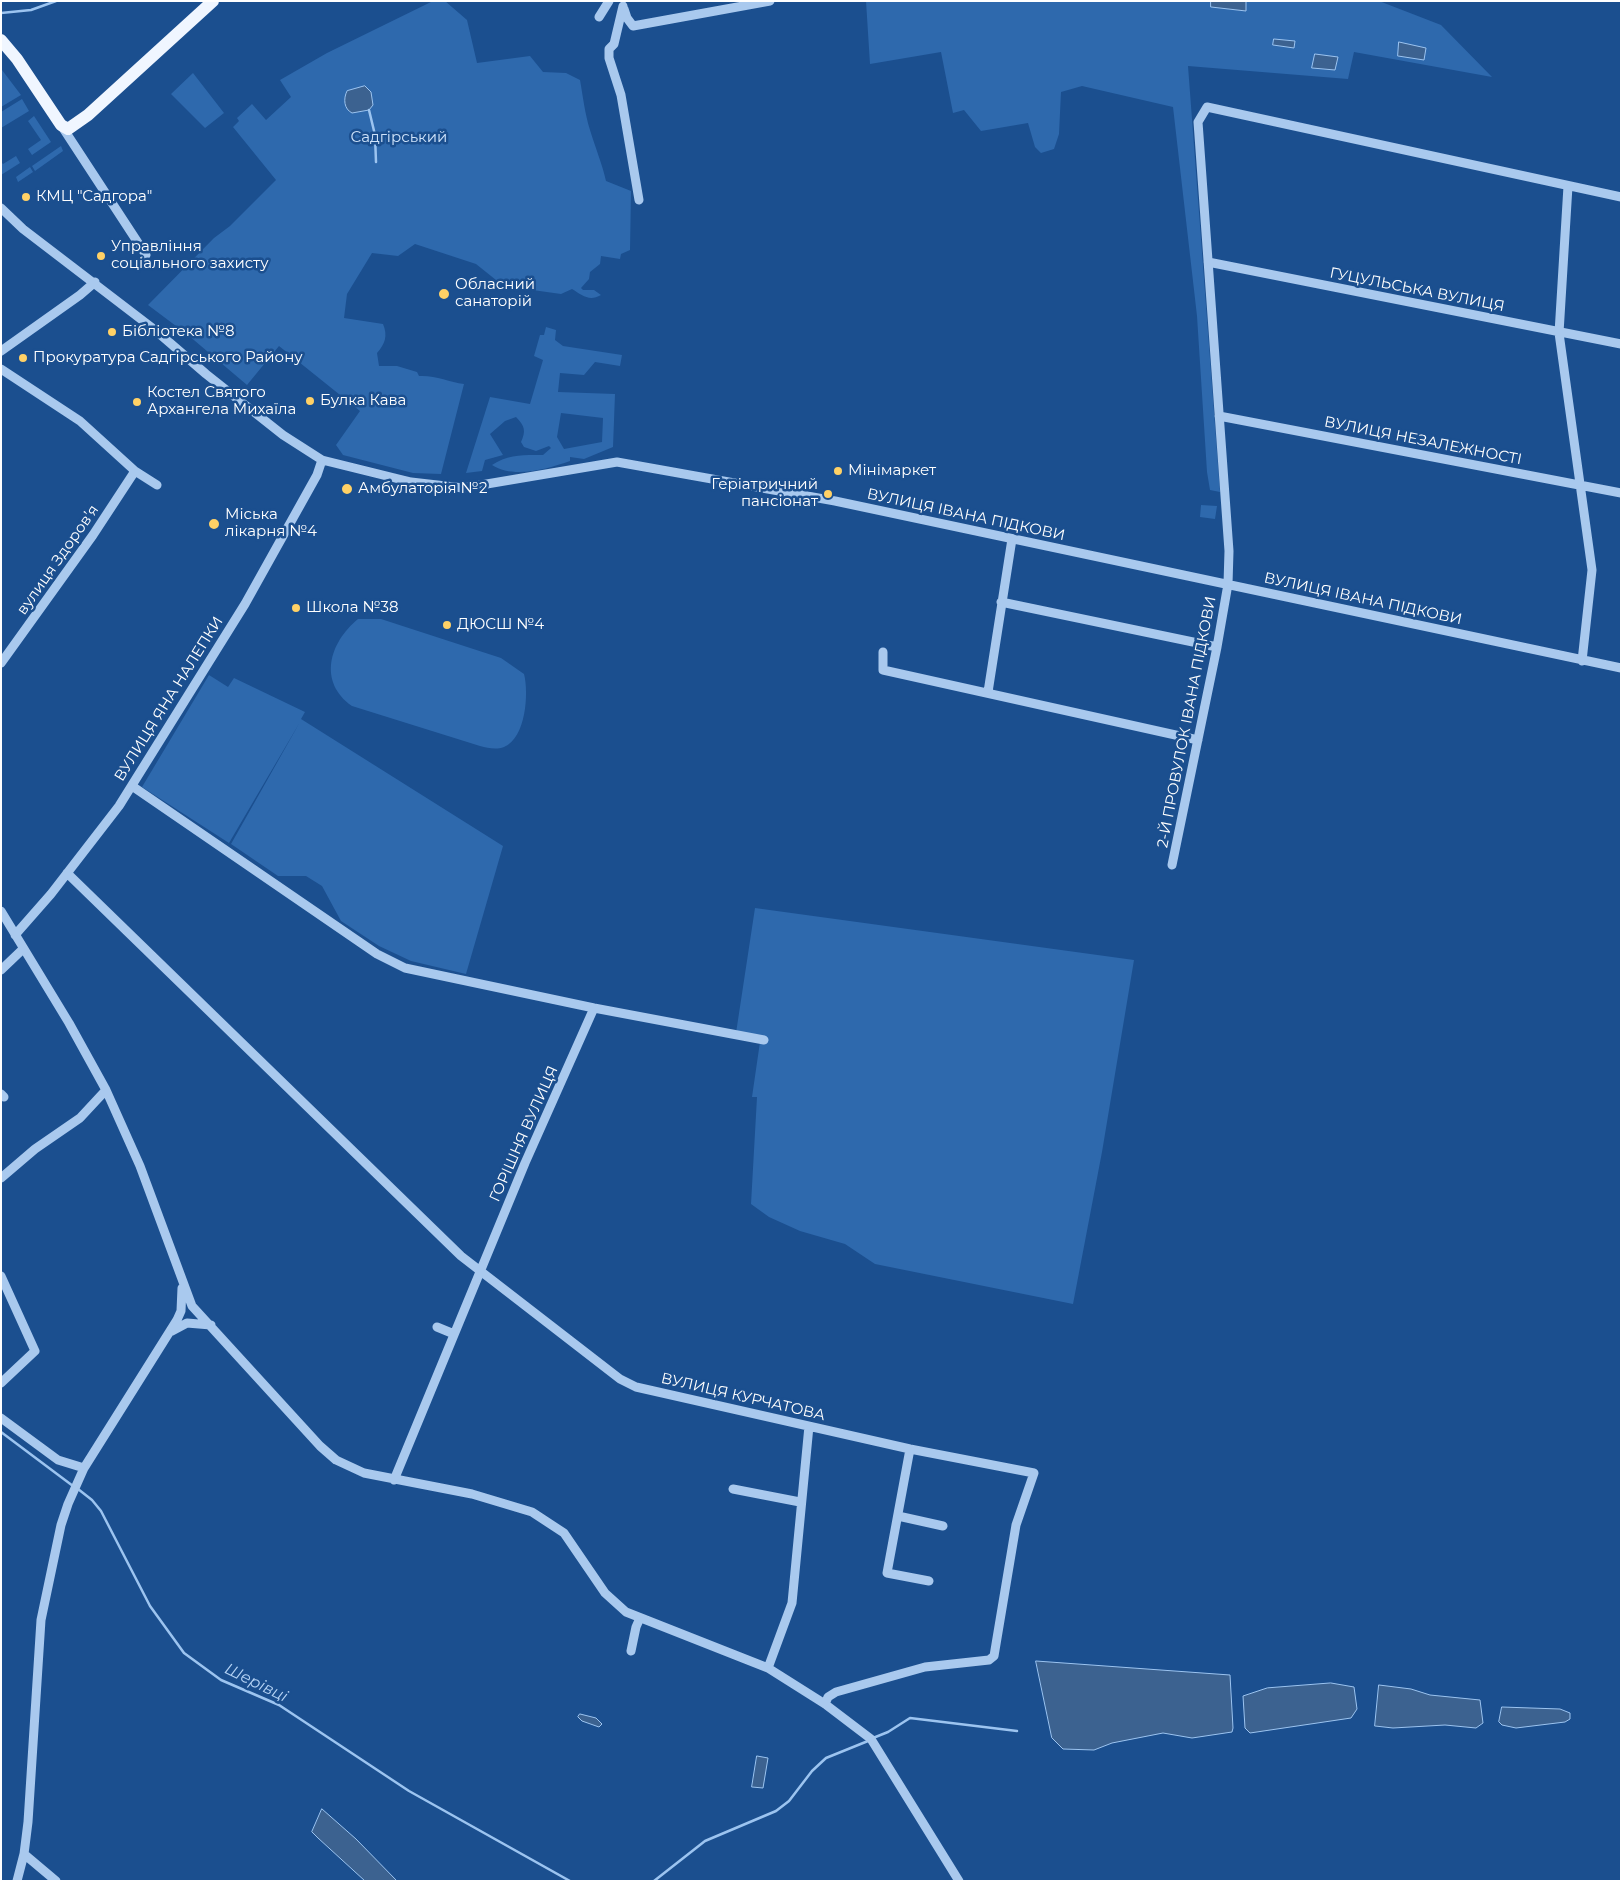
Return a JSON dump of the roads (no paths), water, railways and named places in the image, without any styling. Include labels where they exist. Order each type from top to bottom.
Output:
[{"type":"main road","points":[[1,40],[17,60],[60,125],[68,129],[76,125],[213,1]]},
{"type":"street","points":[[599,17],[609,1]]},
{"type":"street","points":[[623,4],[626,18],[633,26],[770,1]]},
{"type":"street","points":[[623,4],[609,58],[621,95],[639,200]]},
{"type":"street","name":"2-Й ПРОВУЛОК ІВАНА ПІДКОВИ","points":[[1172,865],[1217,647],[1228,584],[1229,550],[1198,122],[1207,107],[1568,186]]},
{"type":"street","points":[[60,125],[146,254]]},
{"type":"street","points":[[1582,661],[1592,570],[1559,333],[1568,186],[1621,197]]},
{"type":"street","name":"ВУЛИЦЯ ІВАНА ПІДКОВИ","points":[[1,208],[23,229],[95,282],[278,431],[322,460],[411,482],[463,488],[617,462],[835,501],[1621,668]]},
{"type":"street","name":"ГУЦУЛЬСЬКА ВУЛИЦЯ","points":[[1208,262],[1621,344]]},
{"type":"street","points":[[1,351],[80,295],[95,282]]},
{"type":"street","points":[[1,369],[80,421],[132,465],[135,470],[157,485]]},
{"type":"street","name":"ВУЛИЦЯ НЕЗАЛЕЖНОСТІ","points":[[1219,416],[1621,493]]},
{"type":"street","name":"ВУЛИЦЯ ЯНА НАЛЕПКИ","points":[[15,935],[68,873],[132,786],[245,604],[317,475],[322,460]]},
{"type":"street","name":"вулиця Здоровʼя","points":[[1,662],[82,551],[134,476],[135,470]]},
{"type":"street","points":[[988,692],[1012,539]]},
{"type":"street","points":[[1001,602],[1217,647]]},
{"type":"street","points":[[883,652],[883,670],[1198,740]]},
{"type":"street","points":[[132,786],[377,954],[405,968],[594,1008],[764,1040]]},
{"type":"street","name":"ВУЛИЦЯ КУРЧАТОВА","points":[[68,873],[461,1256],[612,1373],[636,1387],[910,1449],[1034,1474],[1016,1525],[994,1656],[989,1660],[925,1667],[836,1692],[828,1697],[825,1704]]},
{"type":"street","points":[[1,911],[69,1022],[106,1090],[140,1166],[192,1306],[320,1446],[336,1460],[364,1473],[472,1494],[532,1512],[564,1533],[605,1593],[621,1608],[640,1618],[768,1668],[825,1704],[872,1739],[959,1881]]},
{"type":"street","points":[[1,970],[23,949]]},
{"type":"street","name":"ГОРІШНЯ ВУЛИЦЯ","points":[[394,1480],[525,1163],[594,1008]]},
{"type":"street","points":[[1,1178],[35,1150],[80,1118],[106,1090]]},
{"type":"street","points":[[1,1276],[35,1351],[1,1383]]},
{"type":"street","points":[[17,1881],[24,1854],[31,1784],[41,1620],[52,1563],[68,1504],[82,1471],[170,1333],[181,1311],[182,1283]]},
{"type":"street","points":[[170,1333],[188,1323],[211,1326]]},
{"type":"street","points":[[437,1327],[454,1334]]},
{"type":"street","points":[[1,1418],[58,1460],[82,1471]]},
{"type":"street","points":[[768,1668],[792,1603],[796,1575],[800,1502],[809,1426]]},
{"type":"street","points":[[910,1449],[888,1573],[930,1581]]},
{"type":"street","points":[[733,1489],[800,1502]]},
{"type":"street","points":[[898,1516],[943,1526]]},
{"type":"street","points":[[631,1651],[640,1618]]},
{"type":"street","points":[[24,1854],[56,1881]]},
{"type":"waterway","points":[[1,13],[31,10],[56,1]]},
{"type":"waterway","points":[[369,110],[375,135],[376,162]]},
{"type":"waterway","name":"Шерівці","points":[[1,1432],[73,1486]]},
{"type":"waterway","name":"Шерівці","points":[[78,1489],[92,1500],[101,1511],[150,1606],[184,1653],[221,1680],[279,1705],[409,1791],[570,1881]]},
{"type":"waterway","points":[[873,1738],[888,1732],[910,1718],[1017,1731]]},
{"type":"waterway","points":[[654,1881],[705,1841],[776,1811],[789,1801],[812,1771],[826,1758],[868,1741]]},
{"type":"place","name":"КМЦ \"Садгора\"","points":[[26,197]]},
{"type":"place","name":"Управління соціального захисту","points":[[101,256]]},
{"type":"place","name":"Обласний санаторій","points":[[444,294]]},
{"type":"place","name":"Бібліотека №8","points":[[112,332]]},
{"type":"place","name":"Прокуратура Садгірського Району","points":[[23,358]]},
{"type":"place","name":"Булка Кава","points":[[310,401]]},
{"type":"place","name":"Костел Святого Архангела Михаїла","points":[[137,402]]},
{"type":"place","name":"Мінімаркет","points":[[838,471]]},
{"type":"place","name":"Амбулаторія №2","points":[[347,489]]},
{"type":"place","name":"Геріатричний пансіонат","points":[[828,494]]},
{"type":"place","name":"Міська лікарня №4","points":[[214,524]]},
{"type":"place","name":"Школа №38","points":[[296,608]]},
{"type":"place","name":"ДЮСШ №4","points":[[447,625]]},
{"type":"park label","name":"Садгірський","points":[[399,138]]}]
